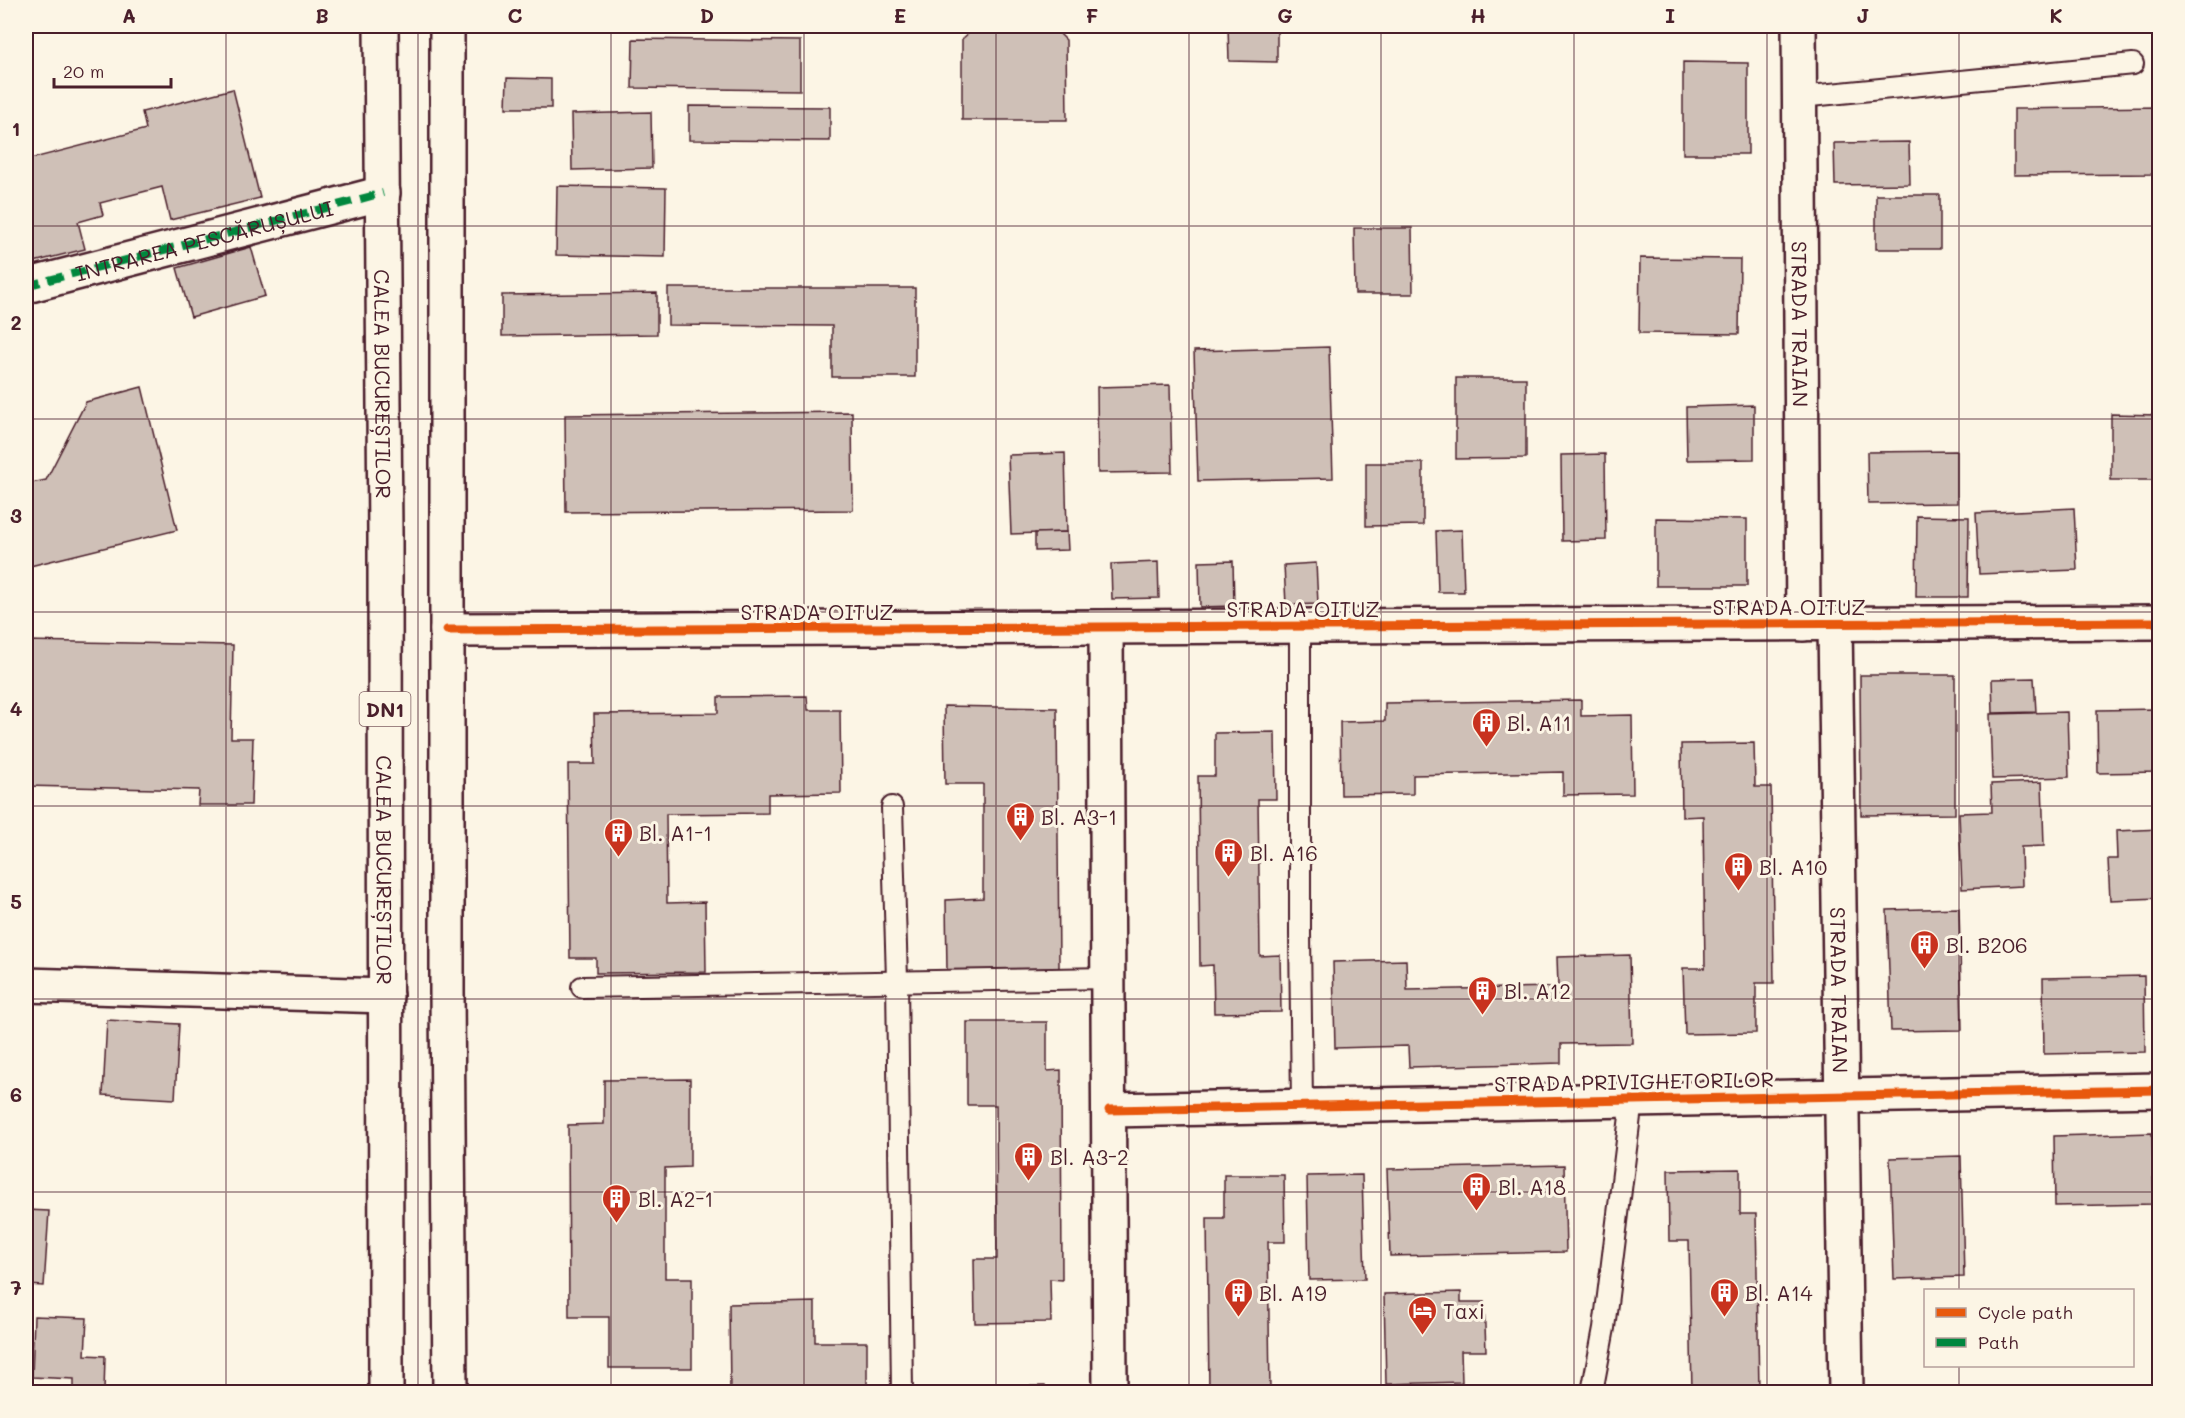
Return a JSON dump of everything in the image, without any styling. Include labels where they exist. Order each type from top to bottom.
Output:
[{"type":"main road","name":"CALEA BUCUREȘTILOR","points":[[381,26],[386,1392]]},
{"type":"main road","points":[[447,26],[450,1392]]},
{"type":"main road","name":"STRADA TRAIAN","points":[[1799,26],[1803,624]]},
{"type":"main road","name":"INTRAREA PESCĂRUȘULUI","points":[[26,286],[383,193]]},
{"type":"main road","name":"STRADA OITUZ","points":[[447,630],[2160,622]]},
{"type":"main road","name":"STRADA TRAIAN","points":[[1835,624],[1846,1392]]},
{"type":"main road","points":[[1106,628],[1111,1151],[1110,1392]]},
{"type":"main road","points":[[26,985],[386,996]]},
{"type":"main road","name":"STRADA PRIVIGHETORILOR","points":[[1109,1110],[2160,1090]]},
{"type":"lane","points":[[1800,97],[2133,64]]},
{"type":"lane","points":[[1300,626],[1302,1106]]},
{"type":"lane","points":[[892,807],[897,980],[902,1392]]},
{"type":"lane","points":[[582,987],[1108,978]]},
{"type":"lane","points":[[1592,1392],[1604,1328],[1632,1100]]},
{"type":"building","points":[[737,26],[814,26],[814,27],[737,30]]},
{"type":"building","points":[[977,26],[1052,26],[1066,40],[1067,120],[962,120],[962,39]]},
{"type":"building","points":[[1228,26],[1277,26],[1277,62],[1229,61]]},
{"type":"building","points":[[633,39],[800,41],[800,90],[632,88]]},
{"type":"building","points":[[1683,62],[1748,63],[1748,154],[1683,154]]},
{"type":"building","points":[[507,78],[551,79],[551,108],[506,108]]},
{"type":"building","points":[[233,89],[260,198],[170,220],[162,187],[100,203],[103,215],[78,222],[85,249],[26,264],[26,223],[32,221],[26,197],[26,160],[146,129],[142,112]]},
{"type":"building","points":[[689,106],[830,107],[830,141],[689,140]]},
{"type":"building","points":[[2160,107],[2160,174],[2014,175],[2014,109]]},
{"type":"building","points":[[651,112],[652,168],[572,170],[571,114]]},
{"type":"building","points":[[1909,142],[1910,184],[1835,185],[1834,143]]},
{"type":"building","points":[[557,186],[666,188],[665,257],[556,255]]},
{"type":"building","points":[[1876,195],[1940,195],[1940,249],[1876,249]]},
{"type":"building","points":[[1354,228],[1412,228],[1413,294],[1355,294]]},
{"type":"building","points":[[251,247],[265,296],[191,317],[177,268]]},
{"type":"building","points":[[1640,258],[1740,259],[1739,334],[1639,333]]},
{"type":"building","points":[[668,288],[915,288],[915,377],[832,377],[832,326],[668,325]]},
{"type":"building","points":[[657,293],[657,334],[502,336],[502,295]]},
{"type":"building","points":[[1329,347],[1333,478],[1198,481],[1194,351]]},
{"type":"building","points":[[1456,378],[1526,378],[1526,458],[1456,459]]},
{"type":"building","points":[[1170,385],[1172,472],[1098,473],[1097,387]]},
{"type":"building","points":[[142,387],[177,530],[26,567],[26,484],[46,480],[86,402]]},
{"type":"building","points":[[1754,405],[1754,459],[1687,460],[1686,407]]},
{"type":"building","points":[[852,412],[853,510],[566,512],[565,415]]},
{"type":"building","points":[[2111,414],[2160,415],[2160,480],[2111,480]]},
{"type":"building","points":[[1957,451],[1957,503],[1868,504],[1867,452]]},
{"type":"building","points":[[1065,453],[1067,532],[1011,534],[1008,455]]},
{"type":"building","points":[[1605,454],[1606,540],[1562,541],[1561,455]]},
{"type":"building","points":[[1366,463],[1423,463],[1423,525],[1366,526]]},
{"type":"building","points":[[2074,508],[2077,570],[1979,574],[1976,513]]},
{"type":"building","points":[[1917,516],[1969,517],[1968,597],[1916,597]]},
{"type":"building","points":[[1656,518],[1747,519],[1747,586],[1656,586]]},
{"type":"building","points":[[1462,530],[1464,592],[1438,592],[1436,531]]},
{"type":"building","points":[[1067,532],[1068,550],[1035,551],[1035,533]]},
{"type":"building","points":[[1233,561],[1234,606],[1200,607],[1199,562]]},
{"type":"building","points":[[1158,562],[1159,598],[1112,599],[1111,564]]},
{"type":"building","points":[[1316,563],[1318,604],[1286,605],[1284,565]]},
{"type":"building","points":[[26,641],[233,645],[231,738],[253,738],[251,805],[198,805],[199,790],[26,786]]},
{"type":"building","points":[[1860,675],[1955,675],[1955,814],[1861,815]]},
{"type":"building","points":[[2034,678],[2036,712],[1993,713],[1992,679]]},
{"type":"building","name":"Bl. A1-1","points":[[807,696],[808,710],[840,710],[841,793],[768,794],[768,813],[666,814],[667,903],[705,902],[706,972],[596,973],[596,958],[570,958],[568,764],[595,764],[594,714],[718,713],[718,697]]},
{"type":"building","name":"Bl. A11","points":[[1581,700],[1581,716],[1632,715],[1633,794],[1563,795],[1563,772],[1413,775],[1413,794],[1341,795],[1340,722],[1385,721],[1385,703]]},
{"type":"building","name":"Bl. A3-1","points":[[944,706],[1057,708],[1059,968],[947,971],[946,900],[983,898],[983,784],[945,784]]},
{"type":"building","points":[[2160,709],[2160,772],[2098,773],[2097,710]]},
{"type":"building","points":[[2067,712],[2069,777],[1992,779],[1990,714]]},
{"type":"building","name":"Bl. A16","points":[[1275,732],[1276,799],[1258,799],[1260,956],[1280,955],[1281,1012],[1214,1013],[1213,965],[1200,966],[1198,776],[1215,776],[1215,733]]},
{"type":"building","name":"Bl. A10","points":[[1754,743],[1755,787],[1771,787],[1774,983],[1756,983],[1756,1033],[1685,1034],[1683,968],[1705,968],[1703,816],[1682,817],[1681,744]]},
{"type":"building","points":[[2042,782],[2044,846],[2021,847],[2022,886],[1962,889],[1959,813],[1992,812],[1991,784]]},
{"type":"building","points":[[2160,829],[2160,898],[2110,900],[2108,859],[2117,859],[2116,831]]},
{"type":"building","name":"Bl. B206","points":[[1959,908],[1962,1030],[1891,1031],[1887,910]]},
{"type":"building","name":"Bl. A12","points":[[1630,955],[1632,1043],[1561,1044],[1561,1063],[1409,1067],[1408,1046],[1335,1048],[1333,962],[1406,960],[1407,990],[1558,987],[1557,957]]},
{"type":"building","points":[[2144,976],[2145,1052],[2044,1054],[2043,978]]},
{"type":"building","points":[[107,1020],[179,1024],[175,1099],[103,1095]]},
{"type":"building","name":"Bl. A3-2","points":[[967,1022],[1047,1022],[1047,1071],[1061,1070],[1062,1280],[1050,1279],[1051,1322],[975,1323],[974,1259],[997,1259],[996,1105],[967,1105]]},
{"type":"building","name":"Bl. A2-1","points":[[690,1079],[690,1167],[665,1168],[665,1278],[692,1278],[692,1368],[609,1368],[609,1317],[569,1317],[568,1125],[604,1124],[604,1080]]},
{"type":"building","points":[[2152,1133],[2154,1204],[2055,1206],[2054,1136]]},
{"type":"building","points":[[1961,1156],[1964,1277],[1894,1279],[1890,1158]]},
{"type":"building","name":"Bl. A18","points":[[1564,1165],[1566,1252],[1390,1256],[1387,1169]]},
{"type":"building","name":"Bl. A14","points":[[1740,1169],[1740,1214],[1756,1214],[1759,1392],[1692,1392],[1689,1241],[1669,1241],[1668,1170]]},
{"type":"building","name":"Bl. A19","points":[[1224,1175],[1284,1175],[1285,1242],[1268,1242],[1270,1392],[1209,1392],[1207,1218],[1224,1218]]},
{"type":"building","points":[[1362,1175],[1365,1279],[1309,1280],[1307,1176]]},
{"type":"building","points":[[26,1210],[49,1211],[44,1286],[26,1285]]},
{"type":"building","points":[[1461,1292],[1461,1302],[1484,1302],[1486,1351],[1461,1351],[1462,1382],[1386,1384],[1384,1294]]},
{"type":"building","points":[[815,1302],[815,1342],[867,1342],[867,1392],[730,1392],[729,1304]]},
{"type":"building","points":[[34,1316],[87,1318],[85,1355],[105,1356],[104,1392],[74,1392],[74,1379],[32,1377]]},
{"type":"building","points":[[1045,1386],[1045,1392],[978,1392],[978,1387]]},
{"type":"marked path","points":[[26,286],[383,193]]},
{"type":"cycle path","points":[[447,630],[2160,622]]},
{"type":"cycle path","points":[[1109,1110],[2160,1090]]},
{"type":"place","name":"Bl. A11","points":[[1486,748]]},
{"type":"place","name":"Bl. A3-1","points":[[1020,842]]},
{"type":"place","name":"Bl. A1-1","points":[[618,858]]},
{"type":"place","name":"Bl. A16","points":[[1229,878]]},
{"type":"place","name":"Bl. A10","points":[[1738,892]]},
{"type":"place","name":"Bl. B206","points":[[1925,970]]},
{"type":"place","name":"Bl. A12","points":[[1483,1016]]},
{"type":"place","name":"Bl. A3-2","points":[[1029,1182]]},
{"type":"place","name":"Bl. A18","points":[[1477,1212]]},
{"type":"place","name":"Bl. A2-1","points":[[617,1224]]},
{"type":"place","name":"Bl. A19","points":[[1238,1318]]},
{"type":"place","name":"Bl. A14","points":[[1724,1318]]},
{"type":"place","name":"Taxi","points":[[1422,1336]]}]
